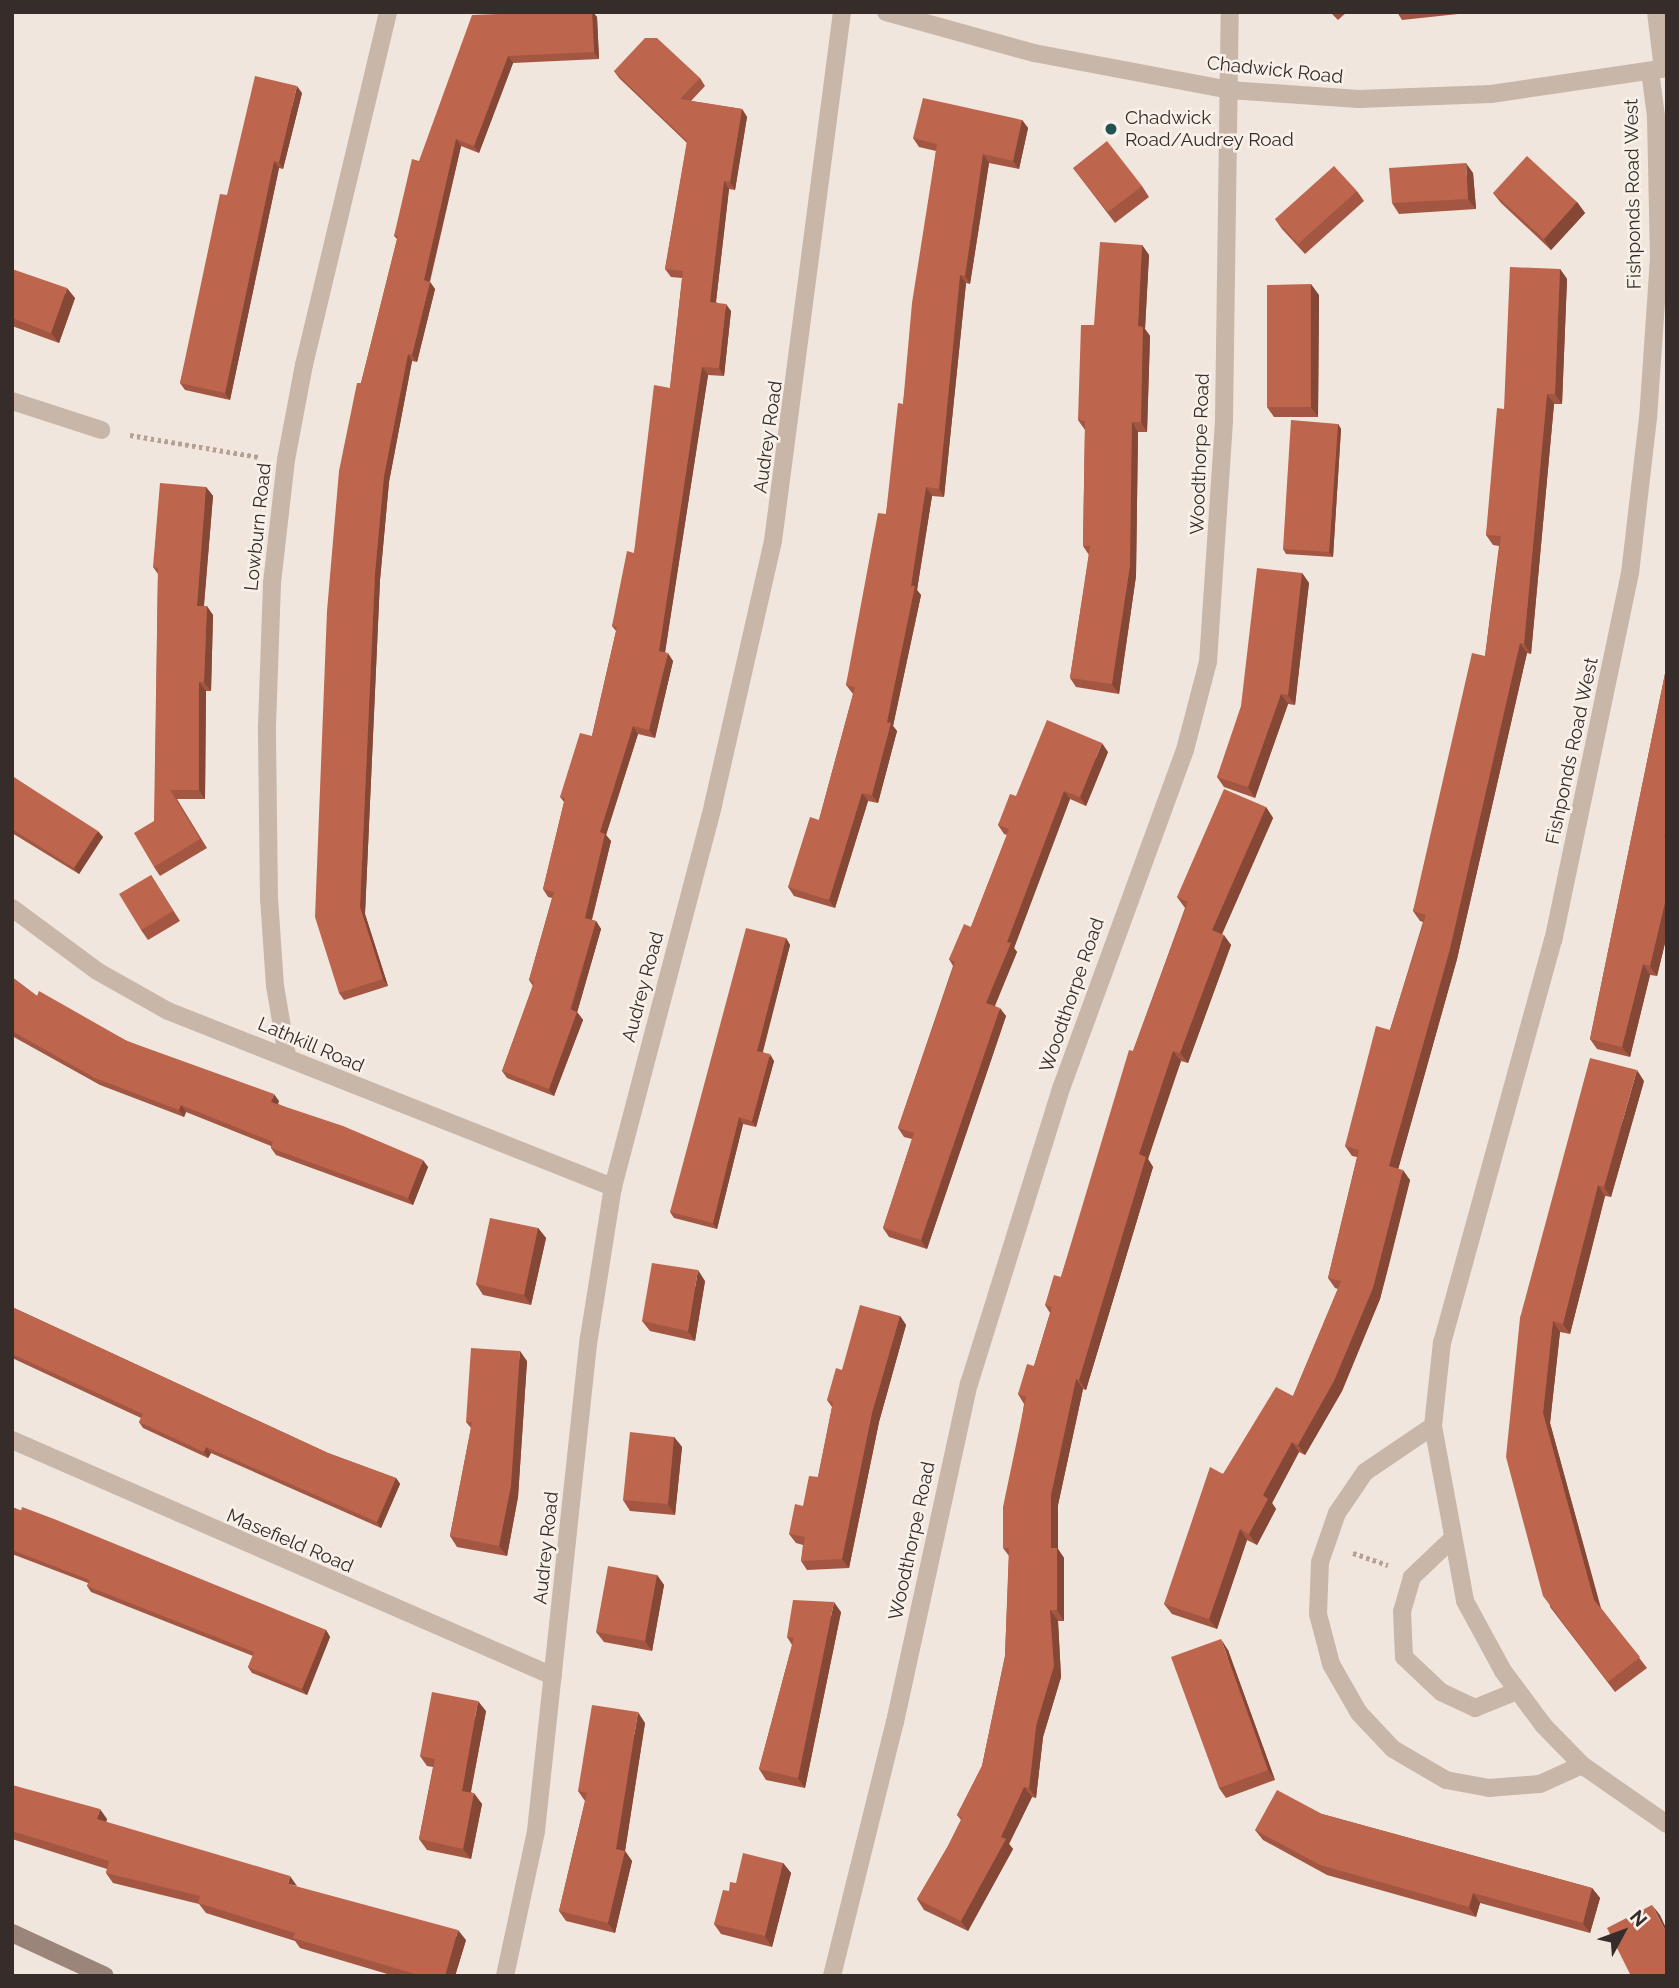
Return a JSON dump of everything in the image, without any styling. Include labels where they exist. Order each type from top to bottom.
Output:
[{"type":"main road","points":[[12,1933],[105,1976]]},
{"type":"street","name":"Lowburn Road","points":[[287,1056],[275,986],[269,899],[267,726],[272,583],[286,460],[304,365],[388,12]]},
{"type":"street","name":"Audrey Road","points":[[505,1976],[536,1831],[589,1338],[613,1187],[713,806],[774,541],[842,12]]},
{"type":"street","name":"Chadwick Road","points":[[886,12],[1034,53],[1229,90],[1359,99],[1490,94],[1660,69]]},
{"type":"street","name":"Woodthorpe Road","points":[[832,1976],[895,1723],[970,1384],[1062,1086],[1185,750],[1208,662],[1224,420],[1230,12]]},
{"type":"street","name":"Fishponds Road West","points":[[1656,12],[1660,69],[1656,116],[1659,258],[1648,418],[1630,573],[1553,940],[1442,1342],[1433,1426],[1451,1539],[1465,1601],[1517,1690],[1582,1765],[1667,1824]]},
{"type":"street","points":[[12,401],[101,430]]},
{"type":"street","name":"Lathkill Road","points":[[12,908],[97,971],[169,1011],[287,1056],[392,1102],[613,1187]]},
{"type":"street","points":[[1433,1426],[1365,1472],[1336,1513],[1320,1562],[1318,1614],[1331,1664],[1359,1713],[1393,1749],[1447,1780],[1489,1788],[1540,1784],[1582,1765]]},
{"type":"street","name":"Masefield Road","points":[[12,1440],[553,1676]]},
{"type":"street","points":[[1451,1539],[1412,1577],[1402,1611],[1404,1657],[1441,1692],[1475,1708],[1517,1690]]},
{"type":"path","points":[[121,433],[264,458]]},
{"type":"path","points":[[1326,1544],[1412,1577]]},
{"type":"building","points":[[592,12],[594,52],[508,56],[474,146],[456,139],[424,280],[430,282],[412,355],[408,354],[384,476],[375,573],[360,907],[383,979],[339,993],[315,917],[327,611],[339,471],[357,383],[361,383],[398,236],[394,236],[412,159],[419,161],[472,15]]},
{"type":"building","points":[[645,38],[657,38],[700,78],[680,99],[742,109],[730,182],[724,181],[710,302],[726,304],[719,368],[702,367],[659,651],[668,653],[649,730],[633,726],[600,832],[605,834],[585,918],[596,921],[570,1009],[577,1012],[549,1089],[502,1071],[534,982],[529,980],[554,892],[543,889],[565,798],[560,797],[580,733],[592,736],[617,627],[612,626],[627,551],[634,553],[654,385],[670,388],[683,271],[665,269],[687,141],[614,71]]},
{"type":"building","points":[[255,76],[297,86],[279,162],[274,161],[225,393],[180,383],[220,194],[227,195]]},
{"type":"building","points":[[923,98],[1022,120],[1013,161],[983,154],[965,276],[960,275],[939,489],[926,487],[911,586],[915,586],[887,722],[891,723],[872,795],[862,793],[829,900],[788,887],[810,817],[819,820],[855,687],[846,685],[878,513],[886,514],[898,403],[903,404],[912,303],[937,144],[913,138]]},
{"type":"building","points":[[1107,141],[1142,186],[1108,212],[1073,168]]},
{"type":"building","points":[[1527,156],[1577,202],[1544,239],[1493,193]]},
{"type":"building","points":[[1466,163],[1468,199],[1392,203],[1389,168]]},
{"type":"building","points":[[1334,166],[1357,191],[1298,244],[1275,219]]},
{"type":"building","points":[[1100,242],[1142,245],[1138,326],[1143,327],[1141,422],[1132,422],[1130,566],[1112,684],[1070,678],[1090,546],[1083,546],[1085,421],[1078,420],[1081,325],[1094,325]]},
{"type":"building","points":[[1510,267],[1560,269],[1555,394],[1547,394],[1524,644],[1520,643],[1450,949],[1389,1166],[1403,1170],[1373,1288],[1334,1381],[1298,1445],[1292,1442],[1263,1495],[1268,1499],[1249,1534],[1240,1529],[1209,1619],[1164,1604],[1210,1467],[1223,1474],[1276,1387],[1293,1396],[1341,1281],[1328,1278],[1359,1150],[1345,1146],[1376,1026],[1390,1030],[1426,915],[1413,911],[1472,653],[1485,656],[1501,536],[1486,535],[1497,408],[1504,409]]},
{"type":"building","points":[[12,269],[67,288],[51,333],[12,318]]},
{"type":"building","points":[[1311,284],[1311,407],[1267,407],[1267,285]]},
{"type":"building","points":[[1291,420],[1338,424],[1329,552],[1283,549]]},
{"type":"building","points":[[160,483],[206,487],[197,606],[207,606],[204,682],[199,682],[199,790],[170,790],[200,839],[154,867],[134,833],[154,821],[158,568],[153,567]]},
{"type":"building","points":[[1257,568],[1302,573],[1288,695],[1281,694],[1248,787],[1217,777],[1241,706]]},
{"type":"building","points":[[1667,664],[1667,825],[1664,838],[1667,839],[1667,894],[1650,966],[1643,964],[1622,1047],[1590,1039]]},
{"type":"building","points":[[1047,720],[1102,743],[1080,797],[1064,791],[1007,942],[1011,943],[986,1003],[1000,1008],[921,1240],[883,1228],[914,1133],[898,1128],[955,962],[949,959],[964,924],[971,927],[1009,829],[998,825],[1010,794],[1016,796]]},
{"type":"building","points":[[12,776],[98,831],[74,868],[12,829]]},
{"type":"building","points":[[1224,789],[1266,807],[1212,930],[1224,935],[1180,1053],[1173,1051],[1163,1081],[1139,1154],[1146,1157],[1079,1380],[1076,1379],[1051,1495],[1051,1548],[1057,1548],[1057,1610],[1050,1610],[1054,1666],[1036,1726],[1029,1788],[1024,1787],[1001,1837],[1006,1839],[961,1921],[917,1899],[962,1818],[957,1815],[982,1766],[1005,1656],[1009,1548],[1003,1548],[1003,1507],[1026,1397],[1018,1394],[1027,1364],[1034,1366],[1052,1307],[1045,1305],[1054,1275],[1061,1277],[1129,1050],[1133,1051],[1188,902],[1177,897]]},
{"type":"building","points":[[151,875],[173,911],[141,930],[119,894]]},
{"type":"building","points":[[746,928],[786,938],[757,1051],[770,1054],[752,1121],[739,1117],[713,1223],[670,1212]]},
{"type":"building","points":[[12,977],[37,996],[39,991],[127,1041],[274,1094],[271,1102],[343,1126],[423,1160],[408,1198],[271,1148],[273,1142],[181,1105],[179,1110],[95,1078],[12,1031]]},
{"type":"building","points":[[1590,1058],[1637,1070],[1604,1187],[1598,1185],[1563,1324],[1553,1321],[1543,1413],[1594,1600],[1640,1657],[1608,1682],[1543,1596],[1506,1457],[1520,1318]]},
{"type":"building","points":[[490,1218],[538,1228],[524,1295],[476,1284]]},
{"type":"building","points":[[652,1263],[698,1270],[688,1331],[642,1321]]},
{"type":"building","points":[[860,1305],[900,1316],[872,1413],[842,1559],[801,1561],[805,1537],[789,1534],[795,1504],[803,1506],[809,1476],[818,1477],[833,1402],[827,1400],[836,1368],[842,1370]]},
{"type":"building","points":[[12,1307],[328,1453],[396,1478],[377,1522],[206,1447],[204,1452],[139,1422],[143,1414],[12,1354]]},
{"type":"building","points":[[471,1348],[520,1351],[511,1486],[499,1546],[450,1536],[472,1422],[466,1422]]},
{"type":"building","points":[[630,1432],[674,1437],[668,1504],[623,1500]]},
{"type":"building","points":[[12,1507],[21,1511],[22,1507],[54,1519],[326,1630],[302,1689],[248,1667],[254,1652],[87,1586],[90,1580],[12,1550]]},
{"type":"building","points":[[608,1566],[657,1575],[645,1641],[596,1632]]},
{"type":"building","points":[[793,1600],[834,1602],[798,1778],[759,1769],[794,1638],[787,1637]]},
{"type":"building","points":[[1221,1639],[1268,1770],[1219,1788],[1171,1657]]},
{"type":"building","points":[[432,1692],[478,1701],[462,1791],[474,1793],[463,1849],[419,1839],[435,1759],[420,1756]]},
{"type":"building","points":[[592,1705],[638,1712],[616,1849],[625,1851],[608,1923],[559,1911],[587,1793],[578,1791]]},
{"type":"building","points":[[12,1785],[100,1809],[97,1819],[290,1876],[288,1884],[458,1930],[445,1976],[422,1976],[293,1938],[295,1933],[198,1903],[200,1896],[106,1873],[109,1861],[12,1831]]},
{"type":"building","points":[[1277,1790],[1322,1814],[1592,1888],[1583,1923],[1473,1893],[1469,1907],[1320,1865],[1255,1830]]},
{"type":"building","points":[[743,1853],[783,1863],[765,1936],[714,1924],[723,1890],[729,1891],[730,1882],[736,1883]]},
{"type":"building","points":[[1652,1905],[1667,1934],[1667,1976],[1631,1976],[1607,1928]]},
{"type":"place","name":"Chadwick Road/Audrey Road","points":[[1111,129]]}]
